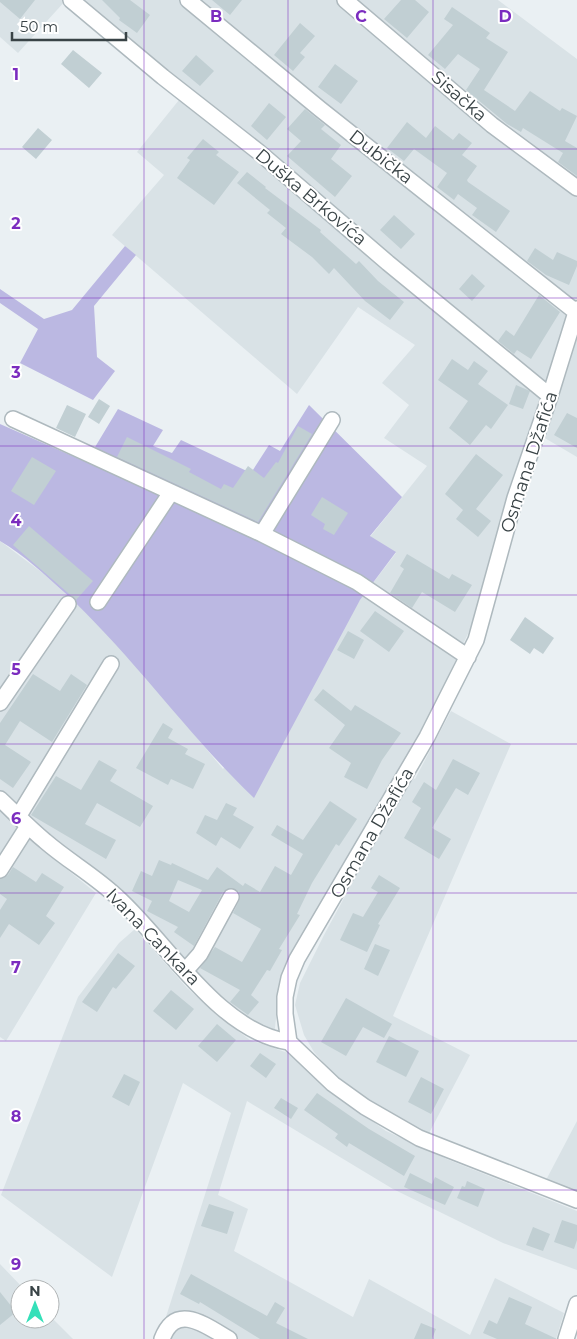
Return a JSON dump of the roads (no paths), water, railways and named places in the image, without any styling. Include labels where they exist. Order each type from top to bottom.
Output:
[{"type":"street","name":"Duška Brkovića","points":[[71,0],[163,78],[260,153],[388,263],[550,396]]},
{"type":"street","name":"Dubička","points":[[188,0],[320,109],[576,310]]},
{"type":"street","name":"Sisačka","points":[[345,0],[492,125],[577,188]]},
{"type":"street","name":"Osmana Džafića","points":[[289,1042],[285,1014],[285,997],[289,978],[297,959],[427,737],[468,657],[486,607],[515,498],[550,396],[576,310]]},
{"type":"street","points":[[13,419],[170,494],[262,534],[357,582],[468,657]]},
{"type":"street","points":[[262,534],[332,420]]},
{"type":"street","points":[[98,602],[170,494]]},
{"type":"street","points":[[0,703],[68,604]]},
{"type":"street","points":[[0,870],[23,821],[111,664]]},
{"type":"street","name":"Ivana Cankara","points":[[0,799],[23,821],[117,897],[185,971],[242,1022],[258,1033],[289,1042]]},
{"type":"street","points":[[185,971],[200,954],[231,897]]},
{"type":"street","points":[[289,1042],[333,1084],[365,1107],[419,1138],[577,1200]]},
{"type":"street","points":[[566,1339],[577,1304]]},
{"type":"street","points":[[162,1339],[170,1323],[181,1318],[190,1320],[229,1339]]}]
